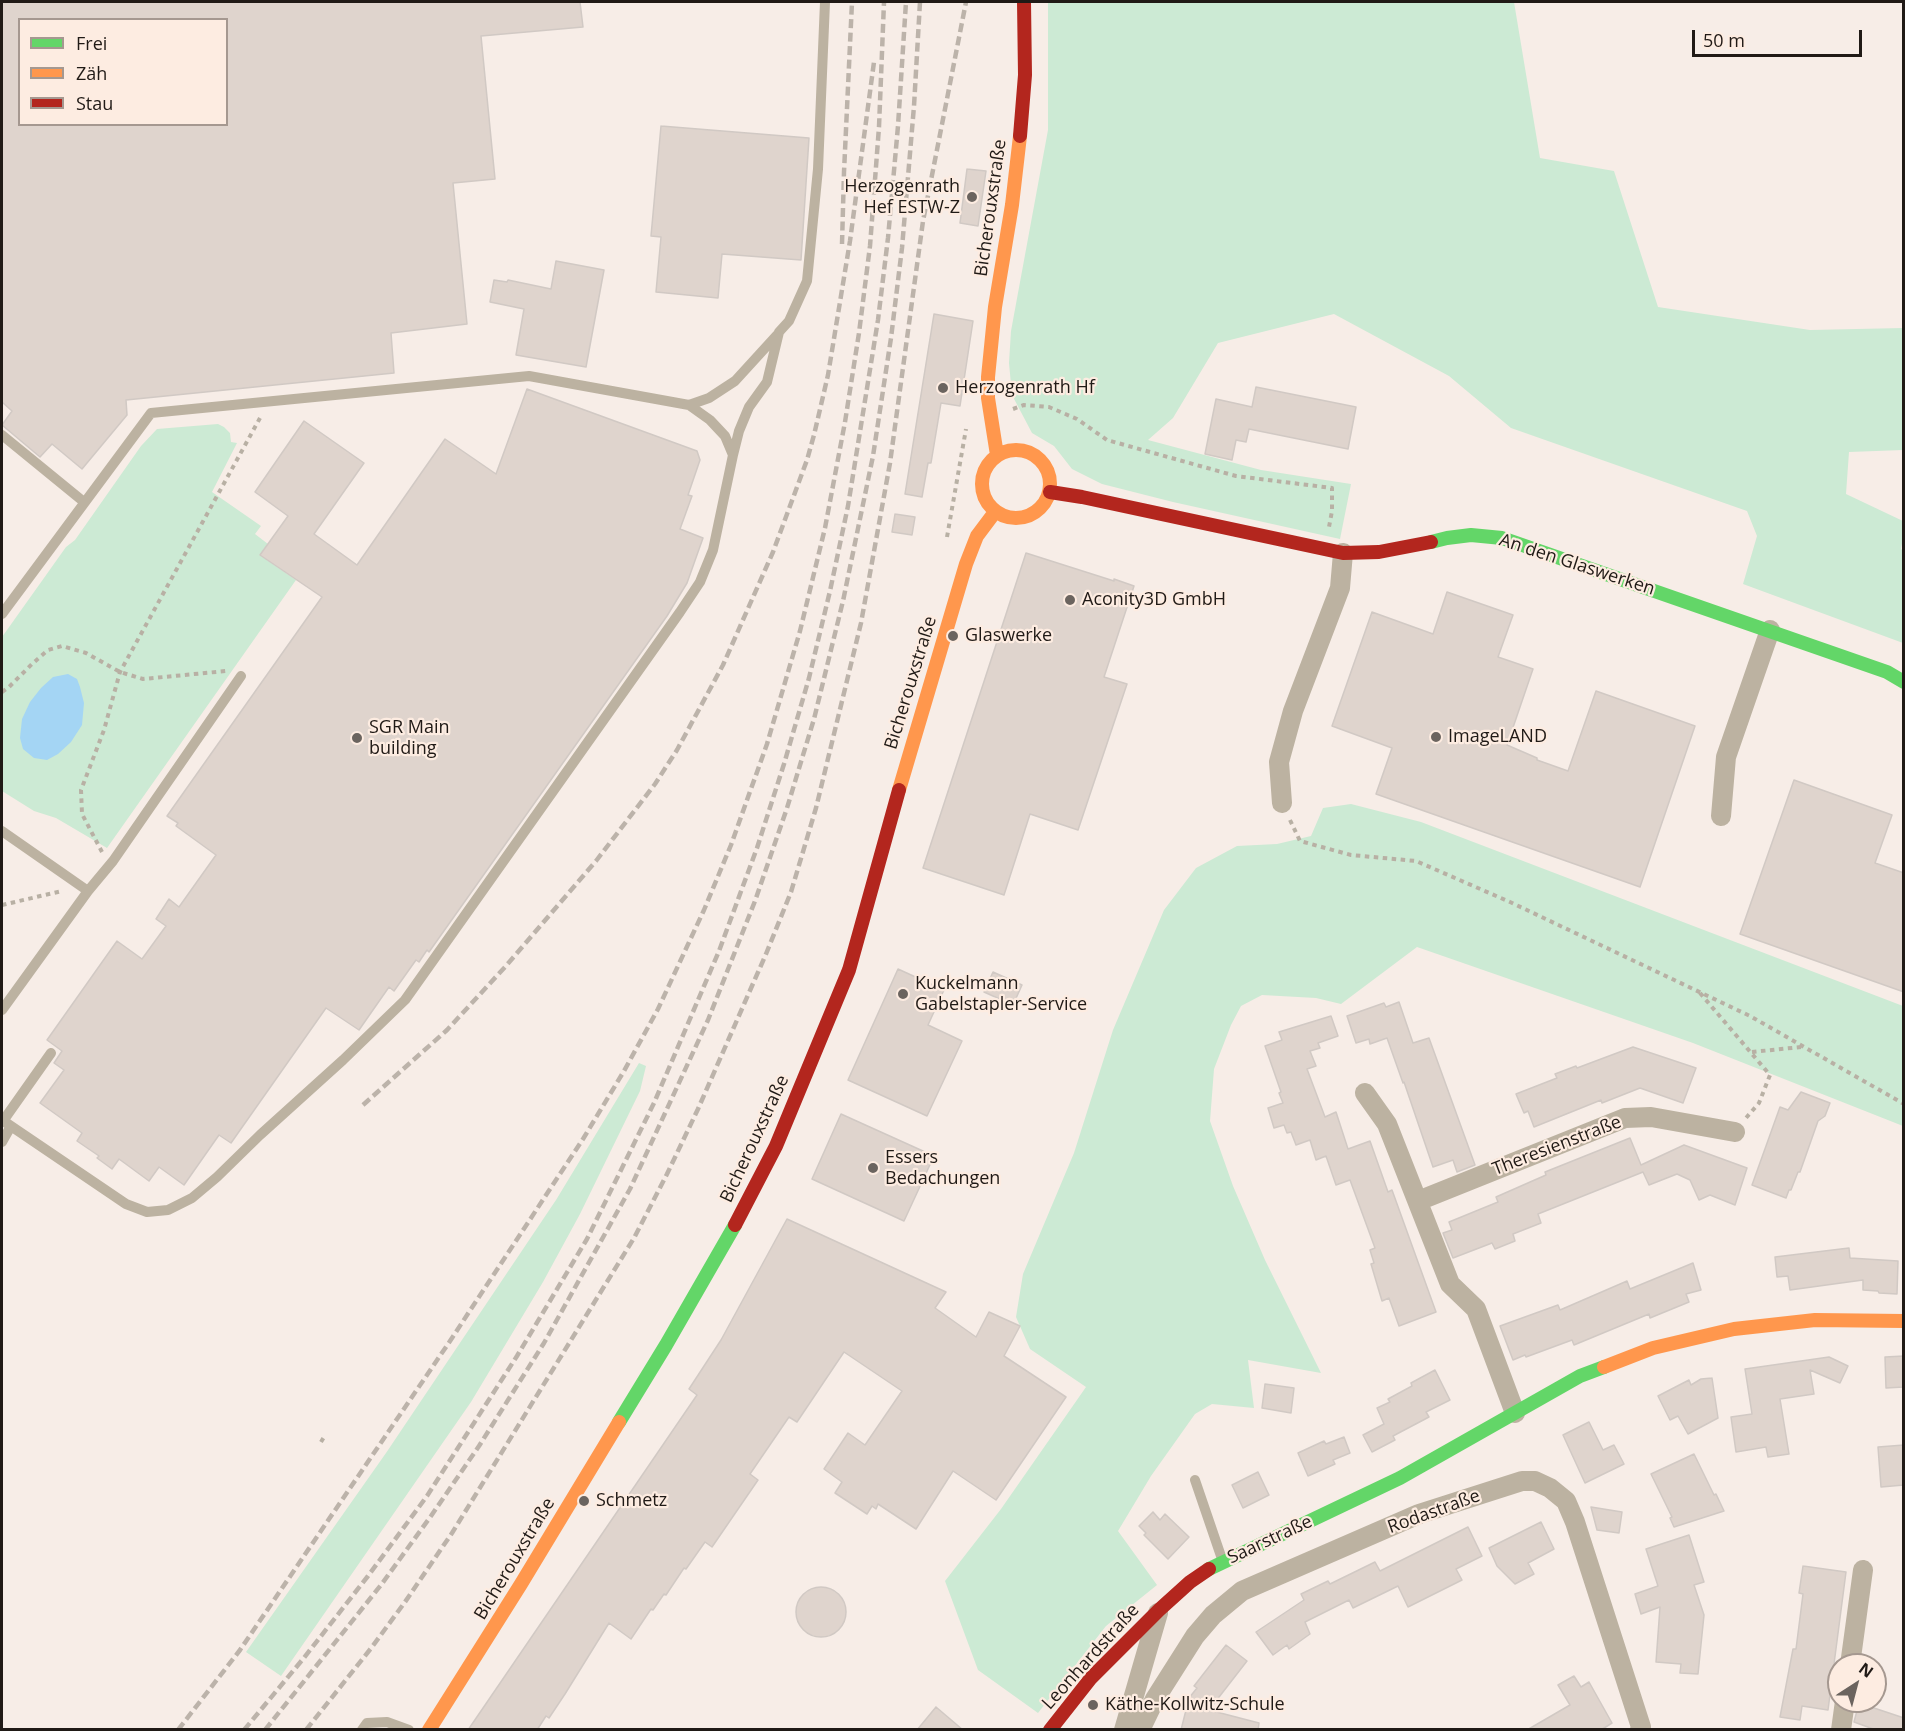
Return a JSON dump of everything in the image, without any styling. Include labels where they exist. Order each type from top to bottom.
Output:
[{"type":"street","name":"Bicherouxstraße","points":[[997,455],[988,398],[995,307],[1012,205],[1023,115],[1024,2]]},
{"type":"street","points":[[1012,450],[1028,452],[1042,461],[1050,476],[1050,492],[1042,507],[1028,517],[1011,519],[995,512],[985,499],[981,483],[986,468],[997,455],[1012,450]]},
{"type":"street","name":"An den Glaswerken","points":[[1050,492],[1082,496],[1334,551],[1379,552],[1471,535],[1502,538],[1770,630],[1887,672],[1904,682]]},
{"type":"street","name":"Bicherouxstraße","points":[[429,1730],[521,1584],[666,1345],[739,1217],[776,1146],[849,970],[896,798],[966,564],[977,536],[995,512]]},
{"type":"street","points":[[1282,803],[1279,762],[1293,711],[1340,588],[1334,551]]},
{"type":"street","points":[[1722,816],[1726,757],[1770,630]]},
{"type":"street","points":[[1365,1093],[1387,1124],[1450,1284],[1476,1309],[1508,1417]]},
{"type":"street","name":"Theresienstraße","points":[[1418,1201],[1625,1118],[1651,1117],[1735,1131]]},
{"type":"street","name":"Saarstraße","points":[[1159,1610],[1208,1569],[1400,1478],[1580,1376],[1653,1348],[1722,1332],[1815,1320],[1904,1321]]},
{"type":"street","name":"Rodastraße","points":[[1140,1730],[1155,1699],[1195,1636],[1213,1615],[1242,1591],[1419,1514],[1522,1481],[1534,1481],[1550,1488],[1566,1501],[1575,1522],[1640,1728]]},
{"type":"street","points":[[1852,1653],[1863,1570]]},
{"type":"street","points":[[1124,1730],[1159,1610]]},
{"type":"street","name":"Leonhardstraße","points":[[1050,1730],[1091,1678],[1159,1610]]},
{"type":"street","points":[[1841,1730],[1843,1713]]},
{"type":"lane","points":[[689,405],[709,398],[735,381],[789,321],[807,281],[818,169],[825,2]]},
{"type":"lane","points":[[5,1122],[126,1204],[147,1212],[168,1210],[192,1198],[217,1177],[405,1000],[674,622],[700,582],[713,550],[739,431],[749,407],[767,382],[779,332]]},
{"type":"lane","points":[[2,614],[152,413],[529,376],[689,405],[710,420],[725,436],[733,454]]},
{"type":"lane","points":[[2,435],[84,502]]},
{"type":"lane","points":[[2,1010],[88,891],[113,861],[241,676]]},
{"type":"lane","points":[[2,831],[88,891]]},
{"type":"lane","points":[[2,1142],[5,1122],[51,1053]]},
{"type":"lane","points":[[1195,1480],[1223,1562]]},
{"type":"lane","points":[[362,1730],[367,1723],[387,1722],[409,1730]]},
{"type":"path","points":[[113,861],[102,852],[82,814],[81,790],[104,730],[120,672],[269,401]]},
{"type":"path","points":[[946,546],[966,427],[1024,405],[1049,407],[1077,419],[1107,440],[1236,476],[1332,488],[1334,551]]},
{"type":"path","points":[[2,692],[48,650],[62,646],[86,653],[120,672],[143,679],[233,670],[241,676]]},
{"type":"path","points":[[1282,803],[1300,841],[1351,855],[1416,861],[1510,902],[1698,990],[1750,1016],[1904,1104]]},
{"type":"path","points":[[2,905],[62,891],[88,891]]},
{"type":"path","points":[[1698,990],[1770,1075],[1759,1103],[1735,1131]]},
{"type":"path","points":[[1752,1052],[1802,1047]]},
{"type":"path","points":[[321,1442],[324,1437]]},
{"type":"green space","points":[[1048,2],[1514,2],[1540,158],[1614,171],[1658,307],[1810,330],[1903,328],[1903,450],[1849,452],[1846,494],[1903,521],[1901,549],[1904,551],[1903,643],[1743,584],[1757,536],[1747,511],[1511,428],[1449,376],[1334,314],[1218,343],[1173,418],[1148,440],[1261,470],[1351,484],[1340,539],[1102,484],[1072,469],[1054,446],[1032,433],[1012,395],[1009,363],[1011,331],[1048,130]]},
{"type":"green space","points":[[218,424],[230,433],[231,442],[237,443],[212,492],[261,526],[255,534],[268,544],[260,555],[296,580],[107,848],[56,818],[34,811],[2,791],[2,637],[66,547],[75,540],[141,446],[157,429]]},
{"type":"green space","points":[[1351,804],[1421,822],[1903,1006],[1903,1126],[1693,1043],[1417,947],[1341,1004],[1316,998],[1262,995],[1241,1006],[1214,1069],[1210,1121],[1233,1186],[1265,1260],[1321,1373],[1248,1360],[1254,1408],[1212,1404],[1195,1414],[1151,1476],[1118,1531],[1157,1585],[1106,1626],[1038,1713],[978,1670],[945,1581],[1001,1509],[1086,1387],[1030,1349],[1016,1317],[1023,1274],[1074,1153],[1113,1030],[1164,910],[1196,868],[1237,846],[1277,844],[1311,836],[1323,808]]},
{"type":"green space","points":[[639,1063],[646,1066],[640,1091],[580,1214],[543,1282],[471,1402],[281,1676],[246,1652],[386,1453],[556,1200]]},
{"type":"water","points":[[68,674],[77,679],[80,687],[84,703],[82,725],[71,742],[58,754],[47,760],[34,758],[23,749],[20,738],[22,719],[30,702],[41,688],[53,677]]},
{"type":"building","points":[[2,2],[580,2],[583,27],[481,36],[495,179],[453,183],[467,324],[391,333],[394,373],[126,400],[127,415],[82,469],[52,444],[40,457],[2,425],[12,411],[2,402]]},
{"type":"building","points":[[661,126],[809,138],[801,260],[722,254],[718,298],[656,292],[661,237],[651,236]]},
{"type":"building","name":"Herzogenrath Hef ESTW-Z","points":[[967,169],[986,171],[978,226],[960,223]]},
{"type":"building","points":[[556,261],[604,270],[586,367],[516,355],[524,309],[490,302],[494,280],[507,282],[508,280],[551,289]]},
{"type":"building","points":[[934,314],[973,321],[960,406],[941,403],[931,463],[928,463],[922,497],[905,494]]},
{"type":"building","points":[[1256,387],[1356,407],[1348,449],[1249,429],[1246,442],[1236,440],[1232,460],[1205,454],[1216,399],[1252,407]]},
{"type":"building","points":[[527,389],[697,451],[700,460],[688,495],[692,496],[680,529],[703,538],[687,583],[667,616],[429,952],[427,950],[419,962],[416,960],[394,991],[389,987],[359,1030],[326,1008],[231,1143],[219,1135],[184,1185],[159,1167],[149,1181],[119,1159],[112,1169],[97,1158],[99,1156],[77,1141],[82,1133],[40,1103],[64,1070],[54,1063],[62,1051],[47,1040],[117,941],[142,959],[166,926],[156,919],[169,899],[179,907],[216,855],[176,826],[178,823],[167,816],[322,597],[260,555],[288,516],[255,492],[304,421],[364,463],[314,534],[357,565],[445,439],[496,474]]},
{"type":"building","points":[[895,514],[915,517],[912,535],[892,532]]},
{"type":"building","points":[[1026,553],[1134,586],[1104,677],[1127,684],[1078,830],[1030,814],[1004,895],[923,868]]},
{"type":"building","name":"ImageLAND","points":[[1447,592],[1513,615],[1498,657],[1533,669],[1507,745],[1537,760],[1568,771],[1596,691],[1695,726],[1640,887],[1376,794],[1392,748],[1332,726],[1372,612],[1433,634]]},
{"type":"building","points":[[1794,780],[1892,815],[1875,863],[1904,873],[1904,992],[1740,934]]},
{"type":"building","points":[[898,969],[944,990],[928,1025],[962,1041],[927,1116],[848,1080]]},
{"type":"building","points":[[993,972],[1022,985],[1013,1005],[984,992]]},
{"type":"building","points":[[1399,1002],[1413,1043],[1429,1038],[1475,1165],[1457,1172],[1453,1160],[1433,1167],[1387,1038],[1370,1044],[1369,1039],[1356,1043],[1347,1016],[1384,1003],[1386,1007]]},
{"type":"building","points":[[1331,1016],[1338,1036],[1318,1043],[1320,1048],[1310,1051],[1316,1066],[1307,1069],[1325,1117],[1336,1112],[1348,1149],[1370,1141],[1388,1192],[1392,1190],[1436,1312],[1399,1326],[1389,1298],[1382,1301],[1371,1264],[1374,1263],[1370,1250],[1375,1248],[1350,1180],[1336,1185],[1326,1156],[1316,1160],[1310,1140],[1296,1145],[1291,1132],[1287,1133],[1284,1125],[1274,1128],[1268,1108],[1283,1103],[1265,1046],[1282,1040],[1279,1032]]},
{"type":"building","points":[[1633,1047],[1696,1068],[1683,1103],[1640,1088],[1602,1103],[1601,1100],[1534,1127],[1528,1111],[1524,1113],[1516,1094],[1557,1078],[1555,1074]]},
{"type":"building","points":[[1801,1092],[1830,1103],[1825,1116],[1818,1121],[1800,1172],[1786,1198],[1752,1185],[1780,1107],[1788,1110]]},
{"type":"building","name":"Essers Bedachungen","points":[[841,1114],[934,1156],[904,1221],[812,1179]]},
{"type":"building","points":[[1630,1138],[1641,1165],[1684,1145],[1747,1168],[1735,1205],[1710,1195],[1699,1200],[1690,1180],[1677,1174],[1649,1185],[1643,1172],[1538,1214],[1541,1223],[1513,1234],[1515,1241],[1495,1249],[1492,1243],[1453,1258],[1443,1233],[1452,1230],[1449,1222],[1498,1202],[1496,1197],[1546,1175],[1545,1172]]},
{"type":"building","points":[[787,1219],[946,1292],[935,1308],[976,1337],[989,1312],[1020,1326],[1004,1356],[1066,1397],[996,1500],[953,1471],[916,1529],[878,1504],[876,1509],[872,1506],[867,1514],[835,1493],[842,1482],[824,1469],[848,1433],[865,1445],[902,1391],[844,1352],[797,1422],[789,1417],[750,1474],[758,1480],[712,1547],[705,1542],[666,1595],[664,1594],[653,1610],[651,1609],[631,1639],[609,1623],[549,1718],[546,1716],[537,1730],[468,1730],[697,1395],[689,1389],[721,1340]]},
{"type":"building","points":[[1849,1248],[1850,1258],[1898,1261],[1897,1294],[1863,1290],[1863,1280],[1790,1290],[1788,1276],[1777,1277],[1775,1257]]},
{"type":"building","points":[[1693,1263],[1701,1290],[1686,1294],[1689,1302],[1650,1318],[1649,1314],[1574,1345],[1572,1340],[1513,1360],[1500,1326],[1558,1305],[1560,1310],[1627,1281],[1630,1289]]},
{"type":"building","points":[[1904,1356],[1904,1387],[1886,1388],[1885,1357]]},
{"type":"building","points":[[1829,1357],[1848,1366],[1840,1383],[1810,1370],[1814,1394],[1780,1399],[1789,1454],[1768,1457],[1766,1447],[1736,1452],[1731,1417],[1752,1414],[1745,1369]]},
{"type":"building","points":[[1435,1370],[1450,1400],[1426,1412],[1429,1417],[1393,1436],[1395,1440],[1372,1452],[1363,1435],[1384,1424],[1377,1408],[1390,1402],[1388,1399],[1412,1386],[1411,1383]]},
{"type":"building","points":[[1712,1378],[1718,1418],[1688,1434],[1678,1416],[1670,1420],[1658,1396],[1689,1380],[1691,1385],[1701,1379]]},
{"type":"building","points":[[1265,1384],[1294,1388],[1291,1413],[1262,1408]]},
{"type":"building","points":[[1589,1422],[1603,1450],[1614,1445],[1624,1464],[1585,1483],[1563,1435]]},
{"type":"building","points":[[1344,1437],[1350,1453],[1333,1460],[1335,1464],[1308,1476],[1298,1453],[1324,1441],[1326,1444]]},
{"type":"building","points":[[1904,1445],[1904,1485],[1881,1487],[1878,1447]]},
{"type":"building","points":[[1694,1454],[1724,1511],[1674,1527],[1670,1518],[1672,1517],[1651,1474]]},
{"type":"building","points":[[1258,1472],[1269,1495],[1243,1508],[1232,1485]]},
{"type":"building","points":[[1591,1507],[1622,1512],[1619,1533],[1597,1530]]},
{"type":"building","points":[[1153,1512],[1160,1520],[1165,1514],[1189,1537],[1168,1559],[1144,1535],[1146,1533],[1139,1526]]},
{"type":"building","points":[[1541,1522],[1554,1549],[1528,1563],[1534,1574],[1515,1584],[1497,1566],[1489,1548]]},
{"type":"building","points":[[1468,1527],[1482,1556],[1456,1569],[1462,1580],[1408,1607],[1398,1586],[1353,1608],[1349,1600],[1305,1622],[1310,1634],[1289,1649],[1287,1645],[1273,1655],[1256,1632],[1304,1600],[1301,1594],[1328,1581],[1330,1584],[1375,1562],[1380,1571]]},
{"type":"building","points":[[1689,1535],[1704,1582],[1694,1585],[1704,1615],[1698,1674],[1680,1673],[1681,1664],[1656,1662],[1660,1607],[1641,1614],[1635,1594],[1658,1586],[1646,1549]]},
{"type":"building","points":[[1803,1566],[1846,1572],[1835,1653],[1827,1653],[1827,1710],[1802,1706],[1800,1720],[1780,1717],[1793,1649],[1796,1649],[1803,1594],[1799,1593]]},
{"type":"building","points":[[816,1587],[826,1587],[839,1594],[846,1607],[846,1617],[839,1630],[826,1637],[816,1637],[807,1633],[800,1626],[796,1617],[796,1607],[800,1598],[807,1591]]},
{"type":"building","points":[[1226,1645],[1247,1661],[1209,1710],[1259,1723],[1258,1730],[1181,1730],[1189,1698],[1197,1688],[1194,1686]]},
{"type":"building","points":[[1574,1676],[1581,1687],[1589,1682],[1612,1723],[1601,1730],[1527,1730],[1570,1705],[1558,1685]]},
{"type":"building","points":[[936,1707],[963,1730],[917,1730]]},
{"type":"building","points":[[1887,1712],[1904,1718],[1904,1730],[1876,1730],[1854,1722],[1856,1713]]},
{"type":"railway","points":[[842,244],[852,2]]},
{"type":"railway","points":[[178,1730],[240,1650],[448,1344],[583,1139],[658,1009],[731,845],[767,744],[800,631],[825,528],[845,422],[870,246],[879,127],[884,2]]},
{"type":"railway","points":[[244,1730],[368,1576],[427,1496],[517,1356],[587,1239],[654,1103],[719,951],[757,848],[809,678],[848,506],[878,320],[888,238],[906,2]]},
{"type":"railway","points":[[265,1730],[381,1585],[431,1516],[479,1446],[544,1343],[630,1189],[708,1020],[755,901],[814,719],[843,601],[873,456],[902,248],[920,2]]},
{"type":"railway","points":[[306,1730],[372,1647],[452,1533],[634,1238],[698,1109],[791,892],[816,808],[861,623],[890,463],[923,221],[966,2]]},
{"type":"railway","points":[[363,1105],[447,1030],[505,967],[596,861],[655,784],[677,750],[723,665],[773,552],[814,435],[828,375],[850,241],[874,62]]},
{"type":"traffic: fast","points":[[1431,542],[1471,535],[1502,538],[1887,672],[1904,682]]},
{"type":"traffic: fast","points":[[619,1422],[735,1225]]},
{"type":"traffic: fast","points":[[1209,1569],[1400,1478],[1580,1376],[1604,1367]]},
{"type":"traffic: slow","points":[[997,455],[988,398],[988,377],[995,307],[1012,205],[1020,136]]},
{"type":"traffic: slow","points":[[1016,450],[1029,453],[1040,460],[1047,471],[1050,484],[1047,497],[1040,508],[1029,515],[1016,518],[1003,515],[992,508],[985,497],[982,484],[985,471],[992,460],[1003,453],[1016,450]]},
{"type":"traffic: slow","points":[[899,790],[966,564],[977,536],[995,512]]},
{"type":"traffic: slow","points":[[1604,1367],[1653,1348],[1734,1329],[1815,1320],[1904,1321]]},
{"type":"traffic: slow","points":[[429,1730],[619,1422]]},
{"type":"traffic: jam","points":[[1020,136],[1025,75],[1024,2]]},
{"type":"traffic: jam","points":[[1050,492],[1343,553],[1379,552],[1431,542]]},
{"type":"traffic: jam","points":[[735,1225],[776,1146],[849,970],[899,790]]},
{"type":"traffic: jam","points":[[1050,1730],[1091,1678],[1159,1610],[1190,1582],[1209,1569]]},
{"type":"place","name":"Herzogenrath Hef ESTW-Z","points":[[972,197]]},
{"type":"place","name":"Herzogenrath Hf","points":[[943,388]]},
{"type":"place","name":"Aconity3D GmbH","points":[[1070,600]]},
{"type":"place","name":"Glaswerke","points":[[953,636]]},
{"type":"place","name":"ImageLAND","points":[[1436,737]]},
{"type":"place","name":"SGR Main building","points":[[357,738]]},
{"type":"place","name":"Kuckelmann Gabelstapler-Service","points":[[903,994]]},
{"type":"place","name":"Essers Bedachungen","points":[[873,1168]]},
{"type":"place","name":"Schmetz","points":[[584,1501]]},
{"type":"place","name":"Käthe-Kollwitz-Schule","points":[[1093,1705]]}]
